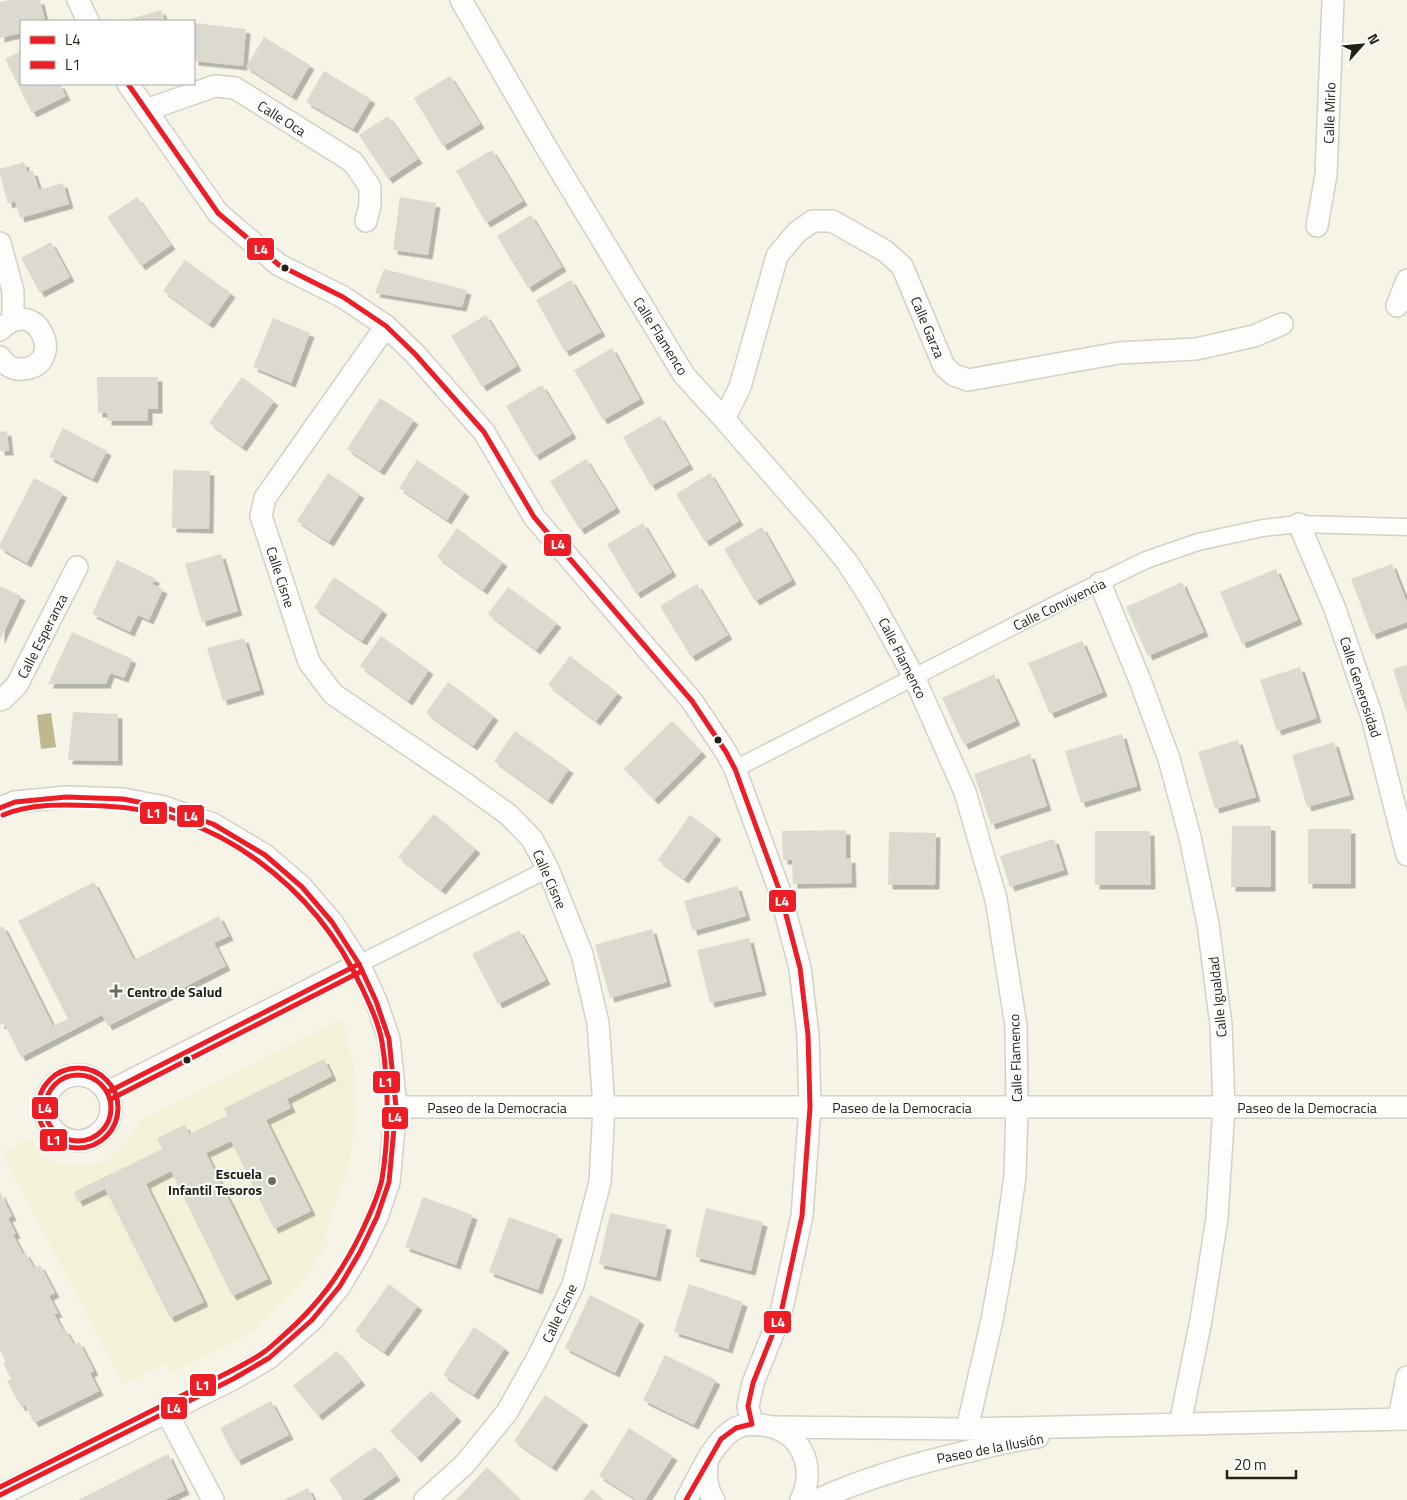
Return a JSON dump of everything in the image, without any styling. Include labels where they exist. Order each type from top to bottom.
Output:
[{"type":"street","points":[[78,0],[88,20]]},
{"type":"street","name":"Calle Flamenco","points":[[461,0],[551,155],[684,375],[822,530],[848,562],[881,615],[914,677],[965,792],[996,899],[1016,1026],[1017,1107],[1015,1176],[1004,1254],[992,1320],[967,1429]]},
{"type":"street","name":"Calle Mirlo","points":[[1317,226],[1326,175],[1333,0]]},
{"type":"street","points":[[129,85],[218,213],[279,265],[343,297],[386,326],[415,354],[484,432],[534,517],[692,701],[735,769],[780,892],[800,968],[808,1035],[810,1107],[802,1216],[780,1312],[753,1384],[748,1406],[752,1424]]},
{"type":"street","name":"Calle Oca","points":[[146,110],[214,86],[235,88],[353,162],[370,187],[370,204],[366,221]]},
{"type":"street","name":"Calle Garza","points":[[724,419],[740,388],[777,256],[797,232],[813,221],[832,221],[885,251],[902,266],[944,366],[954,375],[968,380],[1119,353],[1196,349],[1254,336],[1282,324]]},
{"type":"street","points":[[0,244],[13,291],[6,325]]},
{"type":"street","points":[[1397,306],[1407,280]]},
{"type":"street","points":[[1,362],[12,368],[29,368],[42,358],[45,350],[45,337],[41,329],[30,321],[21,319],[6,325]]},
{"type":"street","name":"Calle Cisne","points":[[386,326],[265,498],[262,516],[309,662],[334,694],[464,782],[509,815],[532,839],[548,869],[584,963],[598,1023],[604,1107],[600,1182],[573,1285],[538,1357],[507,1412],[465,1464],[425,1500]]},
{"type":"street","name":"Calle Convivencia","points":[[735,769],[1146,560],[1198,542],[1263,528],[1299,524],[1407,527]]},
{"type":"street","name":"Calle Generosidad","points":[[1299,524],[1336,609],[1372,717],[1407,855]]},
{"type":"street","name":"Calle Esperanza","points":[[0,700],[17,684],[77,567]]},
{"type":"street","name":"Calle Igualdad","points":[[1100,584],[1170,759],[1190,837],[1208,924],[1221,1025],[1224,1107],[1217,1218],[1202,1320],[1180,1424]]},
{"type":"street","points":[[0,808],[16,802],[66,797],[123,799],[164,807],[213,824],[264,855],[302,887],[332,922],[358,964],[376,1001],[389,1039],[396,1107],[389,1182],[372,1226],[360,1252],[340,1286],[312,1320],[269,1358],[233,1379],[0,1495]]},
{"type":"street","points":[[108,1092],[548,869]]},
{"type":"street","name":"Paseo de la Democracia","points":[[396,1107],[1407,1107]]},
{"type":"street","points":[[1403,1419],[1407,1378]]},
{"type":"street","points":[[166,1411],[213,1500]]},
{"type":"street","name":"Paseo de la Ilusión","points":[[686,1500],[721,1439],[736,1428],[752,1424],[775,1427],[967,1429],[1403,1419]]},
{"type":"street","name":"Paseo de la Ilusión","points":[[826,1496],[927,1460],[1001,1444],[1035,1438],[1103,1433],[1180,1424]]},
{"type":"street","name":"Paseo de la Ilusión","points":[[775,1427],[786,1433],[797,1443],[806,1462],[808,1475],[806,1490],[801,1500]]},
{"type":"street","name":"Paseo de la Ilusión","points":[[826,1496],[886,1464],[940,1445],[955,1438],[967,1429]]},
{"type":"street","points":[[707,1463],[706,1480],[714,1500]]},
{"type":"shaded area","points":[[51,713],[56,747],[41,749],[37,715]]},
{"type":"shaded area","points":[[342,1019],[354,1067],[355,1124],[347,1173],[326,1230],[327,1246],[301,1285],[254,1331],[172,1374],[165,1364],[124,1385],[1,1151],[31,1139],[41,1154],[55,1162],[69,1166],[91,1166],[108,1159],[120,1150],[140,1121]]},
{"type":"building","points":[[9,0],[40,0],[45,20],[20,20],[20,33],[0,38],[0,2]]},
{"type":"building","points":[[161,10],[165,20],[126,20]]},
{"type":"building","points":[[195,23],[246,29],[243,66],[195,61]]},
{"type":"building","points":[[264,37],[310,65],[292,96],[246,67]]},
{"type":"building","points":[[20,52],[20,85],[60,85],[66,96],[32,113],[5,59]]},
{"type":"building","points":[[324,71],[371,99],[353,129],[306,102]]},
{"type":"building","points":[[450,76],[480,124],[443,146],[414,98]]},
{"type":"building","points":[[388,116],[418,159],[388,179],[359,135]]},
{"type":"building","points":[[492,150],[523,201],[486,223],[456,171]]},
{"type":"building","points":[[24,162],[27,172],[33,171],[39,190],[63,183],[69,204],[20,218],[15,201],[8,204],[0,169]]},
{"type":"building","points":[[137,197],[171,245],[141,266],[107,217]]},
{"type":"building","points":[[400,197],[436,203],[428,255],[393,250]]},
{"type":"building","points":[[531,215],[562,267],[528,288],[497,236]]},
{"type":"building","points":[[51,242],[70,277],[40,293],[21,258]]},
{"type":"building","points":[[185,260],[231,293],[209,324],[163,291]]},
{"type":"building","points":[[384,269],[467,290],[462,307],[375,293]]},
{"type":"building","points":[[571,280],[601,332],[565,352],[536,300]]},
{"type":"building","points":[[486,315],[517,366],[482,387],[451,336]]},
{"type":"building","points":[[273,318],[310,333],[291,383],[253,367]]},
{"type":"building","points":[[612,348],[640,399],[603,420],[574,370]]},
{"type":"building","points":[[97,377],[158,377],[158,409],[148,409],[148,421],[107,421],[107,413],[98,413]]},
{"type":"building","points":[[242,377],[274,401],[242,447],[209,423]]},
{"type":"building","points":[[542,385],[572,434],[535,456],[506,406]]},
{"type":"building","points":[[380,398],[414,420],[380,471],[347,449]]},
{"type":"building","points":[[660,416],[689,465],[651,486],[623,437]]},
{"type":"building","points":[[63,428],[107,451],[93,479],[49,457]]},
{"type":"building","points":[[7,431],[9,451],[0,451],[0,432]]},
{"type":"building","points":[[586,459],[616,508],[580,530],[550,481]]},
{"type":"building","points":[[417,460],[465,492],[447,520],[399,488]]},
{"type":"building","points":[[173,470],[210,471],[209,529],[172,528]]},
{"type":"building","points":[[328,473],[360,494],[329,542],[297,521]]},
{"type":"building","points":[[710,473],[739,521],[705,542],[676,494]]},
{"type":"building","points":[[34,478],[63,493],[27,563],[0,548],[0,544]]},
{"type":"building","points":[[643,523],[672,572],[636,594],[607,544]]},
{"type":"building","points":[[762,527],[792,580],[755,601],[724,549]]},
{"type":"building","points":[[457,528],[503,562],[483,590],[437,557]]},
{"type":"building","points":[[221,554],[238,611],[202,622],[185,564]]},
{"type":"building","points":[[117,560],[156,579],[152,584],[163,589],[149,620],[138,615],[130,632],[92,614]]},
{"type":"building","points":[[1392,564],[1407,603],[1407,622],[1372,635],[1351,579]]},
{"type":"building","points":[[1276,569],[1298,620],[1242,644],[1220,592]]},
{"type":"building","points":[[334,577],[383,610],[362,641],[314,608]]},
{"type":"building","points":[[1182,582],[1204,632],[1148,656],[1126,607]]},
{"type":"building","points":[[697,584],[728,635],[691,657],[660,606]]},
{"type":"building","points":[[0,586],[21,596],[0,640]]},
{"type":"building","points":[[508,587],[557,623],[536,650],[488,614]]},
{"type":"building","points":[[72,632],[132,659],[124,678],[110,673],[106,684],[48,684]]},
{"type":"building","points":[[381,636],[429,670],[408,701],[360,666]]},
{"type":"building","points":[[244,638],[260,690],[223,701],[207,648]]},
{"type":"building","points":[[1082,641],[1103,692],[1050,714],[1028,663]]},
{"type":"building","points":[[570,656],[618,693],[596,721],[548,685]]},
{"type":"building","points":[[1407,665],[1407,714],[1393,669]]},
{"type":"building","points":[[1300,667],[1317,718],[1277,731],[1260,680]]},
{"type":"building","points":[[994,674],[1016,721],[964,745],[942,698]]},
{"type":"building","points":[[448,682],[494,716],[473,746],[426,713]]},
{"type":"building","points":[[73,712],[118,714],[118,761],[68,760]]},
{"type":"building","points":[[672,721],[702,752],[654,800],[624,769]]},
{"type":"building","points":[[515,731],[569,769],[548,800],[494,761]]},
{"type":"building","points":[[1122,734],[1137,786],[1081,803],[1065,751]]},
{"type":"building","points":[[1238,740],[1256,797],[1215,809],[1198,752]]},
{"type":"building","points":[[1334,742],[1350,795],[1307,807],[1292,755]]},
{"type":"building","points":[[1030,754],[1047,806],[991,825],[974,774]]},
{"type":"building","points":[[434,814],[476,849],[441,890],[398,857]]},
{"type":"building","points":[[690,815],[717,835],[684,879],[658,860]]},
{"type":"building","points":[[1232,826],[1271,826],[1271,887],[1231,887]]},
{"type":"building","points":[[1308,829],[1351,829],[1351,884],[1308,884]]},
{"type":"building","points":[[846,830],[846,859],[851,858],[852,883],[793,884],[792,860],[783,860],[782,831]]},
{"type":"building","points":[[1095,831],[1150,831],[1151,885],[1095,885]]},
{"type":"building","points":[[889,832],[936,833],[935,885],[888,885]]},
{"type":"building","points":[[1054,839],[1064,870],[1010,887],[1000,856]]},
{"type":"building","name":"Centro de Salud","points":[[94,882],[134,960],[219,916],[229,936],[214,943],[226,966],[108,1026],[102,1015],[21,1057],[4,1023],[0,1025],[0,928],[3,926],[53,1026],[68,1019],[18,921]]},
{"type":"building","points":[[737,886],[746,916],[693,931],[684,901]]},
{"type":"building","points":[[652,929],[667,982],[610,998],[595,945]]},
{"type":"building","points":[[519,930],[546,980],[498,1004],[472,954]]},
{"type":"building","points":[[749,938],[762,991],[710,1003],[697,950]]},
{"type":"building","points":[[324,1059],[332,1076],[287,1099],[291,1108],[266,1120],[311,1211],[274,1229],[231,1141],[206,1153],[268,1279],[232,1296],[171,1171],[146,1184],[204,1302],[170,1318],[105,1189],[78,1202],[74,1192],[162,1149],[157,1138],[185,1125],[189,1134],[227,1116],[224,1108]]},
{"type":"building","points":[[0,1192],[12,1216],[8,1218],[16,1234],[13,1235],[23,1254],[25,1252],[34,1268],[40,1265],[55,1293],[49,1296],[58,1313],[54,1314],[74,1345],[79,1342],[94,1371],[90,1373],[99,1391],[34,1423],[25,1405],[21,1407],[7,1381],[11,1379],[3,1363],[6,1362],[0,1350]]},
{"type":"building","points":[[423,1197],[473,1215],[456,1265],[405,1247]]},
{"type":"building","points":[[706,1208],[763,1222],[751,1271],[695,1257]]},
{"type":"building","points":[[610,1213],[667,1225],[656,1277],[599,1264]]},
{"type":"building","points":[[509,1217],[558,1235],[538,1290],[489,1272]]},
{"type":"building","points":[[389,1284],[418,1306],[384,1352],[355,1331]]},
{"type":"building","points":[[689,1284],[743,1302],[728,1349],[674,1332]]},
{"type":"building","points":[[590,1295],[640,1320],[615,1373],[565,1348]]},
{"type":"building","points":[[474,1327],[505,1348],[474,1395],[443,1375]]},
{"type":"building","points":[[337,1351],[361,1381],[318,1416],[293,1386]]},
{"type":"building","points":[[665,1355],[716,1380],[694,1425],[643,1400]]},
{"type":"building","points":[[431,1391],[457,1417],[417,1458],[390,1431]]},
{"type":"building","points":[[545,1395],[584,1421],[552,1467],[514,1441]]},
{"type":"building","points":[[271,1401],[289,1435],[237,1461],[220,1428]]},
{"type":"building","points":[[629,1428],[673,1456],[645,1500],[637,1500],[599,1476]]},
{"type":"building","points":[[375,1447],[396,1476],[362,1500],[343,1500],[329,1479]]},
{"type":"building","points":[[168,1454],[185,1490],[165,1500],[78,1500]]},
{"type":"building","points":[[487,1467],[521,1500],[456,1500]]},
{"type":"building","points":[[308,1488],[314,1500],[284,1500]]},
{"type":"building","points":[[592,1489],[604,1500],[583,1500]]},
{"type":"transit line","name":"L4","points":[[129,85],[218,213],[279,265],[343,297],[386,326],[415,354],[484,432],[534,517],[692,701],[735,769],[780,892],[800,968],[808,1035],[810,1107],[802,1216],[781,1313],[753,1383],[748,1406],[752,1424],[736,1428],[721,1439],[686,1500]]},
{"type":"transit line","name":"L4","points":[[0,808],[15,802],[66,797],[123,799],[164,807],[213,824],[265,855],[302,887],[332,922],[359,964],[376,1001],[389,1039],[396,1107],[389,1182],[377,1217],[360,1252],[340,1286],[312,1320],[269,1358],[233,1379],[0,1495]]},
{"type":"transit line","name":"L1","points":[[0,1487],[247,1363],[267,1350],[296,1324],[308,1312],[337,1275],[361,1233],[373,1207],[382,1179],[386,1146],[387,1111],[386,1076],[381,1035],[362,988],[342,951],[318,918],[290,887],[258,861],[223,839],[185,822],[146,811],[104,806],[52,805],[27,808],[3,815]]},
{"type":"transit line","name":"L4","points":[[108,1092],[359,964]]},
{"type":"transit line","name":"L1","points":[[111,1099],[362,971]]},
{"type":"transit line","name":"L1","points":[[70,1068],[86,1068],[107,1079],[118,1100],[118,1108],[118,1116],[107,1137],[86,1148],[70,1148],[56,1142],[44,1130],[38,1116],[38,1100],[44,1086],[56,1074],[70,1068]]},
{"type":"transit line","name":"L4","points":[[78,1075],[91,1078],[101,1085],[108,1095],[111,1108],[108,1121],[101,1131],[91,1138],[78,1141],[65,1138],[55,1131],[48,1121],[45,1108],[48,1095],[55,1085],[65,1078],[78,1075]]},
{"type":"place","name":"Centro de Salud","points":[[116,991]]},
{"type":"place","name":"Escuela Infantil Tesoros","points":[[272,1181]]}]
